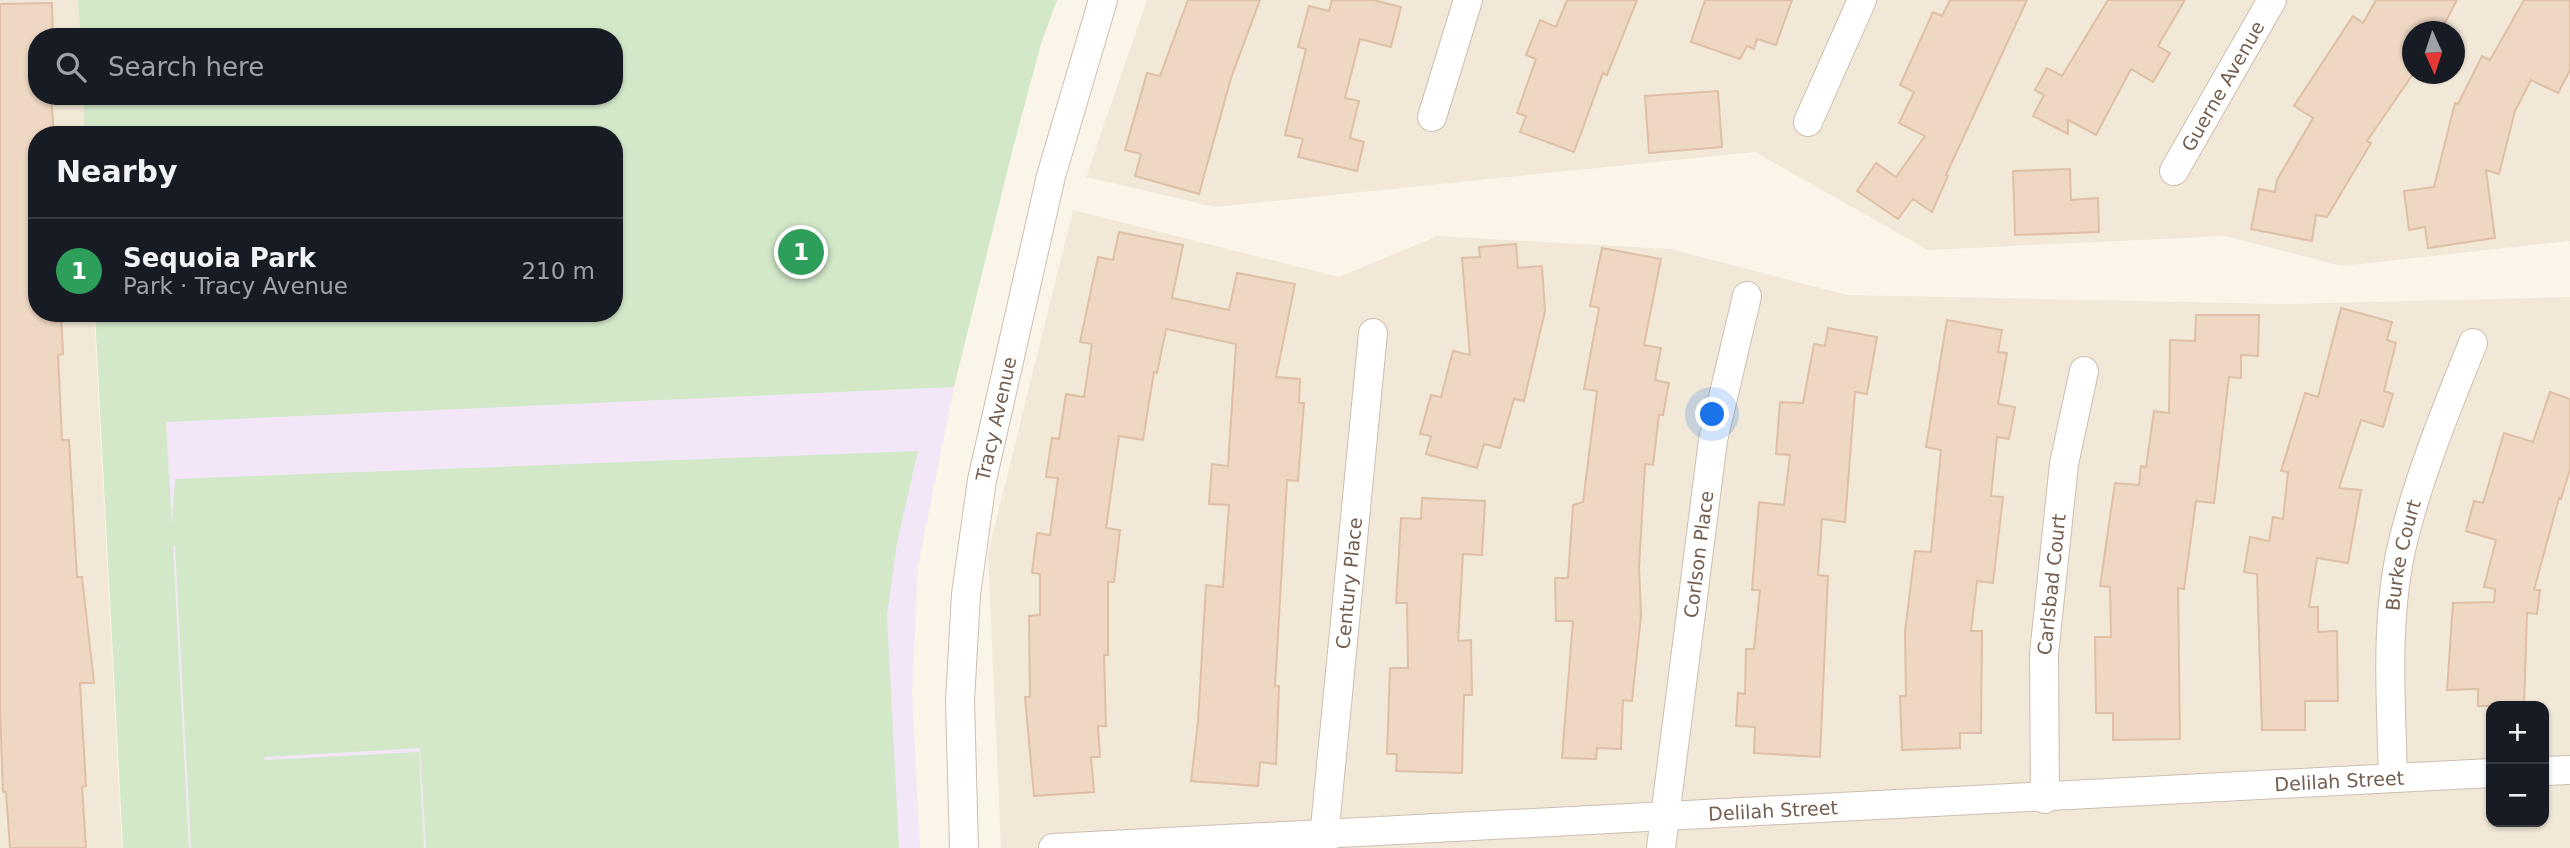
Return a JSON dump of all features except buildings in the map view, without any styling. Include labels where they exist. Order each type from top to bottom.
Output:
[{"type":"street","name":"Tracy Avenue","points":[[964,848],[960,701],[966,594],[982,481],[1051,176],[1103,0]]},
{"type":"street","points":[[1432,117],[1468,0]]},
{"type":"street","points":[[1808,122],[1861,0]]},
{"type":"street","name":"Guerne Avenue","points":[[2174,170],[2272,0]]},
{"type":"street","name":"Corlson Place","points":[[1661,848],[1713,440],[1746,296]]},
{"type":"street","name":"Century Place","points":[[1323,840],[1373,333]]},
{"type":"street","name":"Burke Court","points":[[2393,778],[2389,649],[2401,550],[2443,417],[2473,344]]},
{"type":"street","name":"Carlsbad Court","points":[[2045,799],[2045,654],[2064,464],[2084,371]]},
{"type":"street","points":[[2549,771],[2570,769]]},
{"type":"street","name":"Delilah Street","points":[[1054,848],[1323,840],[1665,816],[2045,799],[2486,773]]},
{"type":"shaded area","points":[[0,0],[78,0],[80,28],[28,28],[28,105],[83,105],[85,126],[28,126],[28,322],[94,322],[122,848],[0,848]]},
{"type":"shaded area","points":[[1147,0],[2570,0],[2570,241],[2341,266],[2225,236],[1928,250],[1755,152],[1215,207],[1086,177]]},
{"type":"shaded area","points":[[1073,210],[1339,277],[1437,236],[1671,249],[1847,295],[2282,304],[2570,297],[2570,848],[1001,848],[988,553]]},
{"type":"shaded area","points":[[954,387],[918,566],[912,692],[920,848],[189,848],[166,421]]},
{"type":"green space","points":[[78,0],[1057,0],[1041,44],[1013,148],[954,387],[166,422],[172,525],[175,479],[918,451],[897,543],[887,615],[899,848],[426,848],[420,748],[264,757],[265,760],[419,752],[424,848],[191,848],[173,546],[189,848],[123,848],[95,322],[623,322],[623,126],[85,126],[83,105],[623,105],[623,28],[80,28]]},
{"type":"place","name":"Sequoia Park","points":[[801,252]]}]
